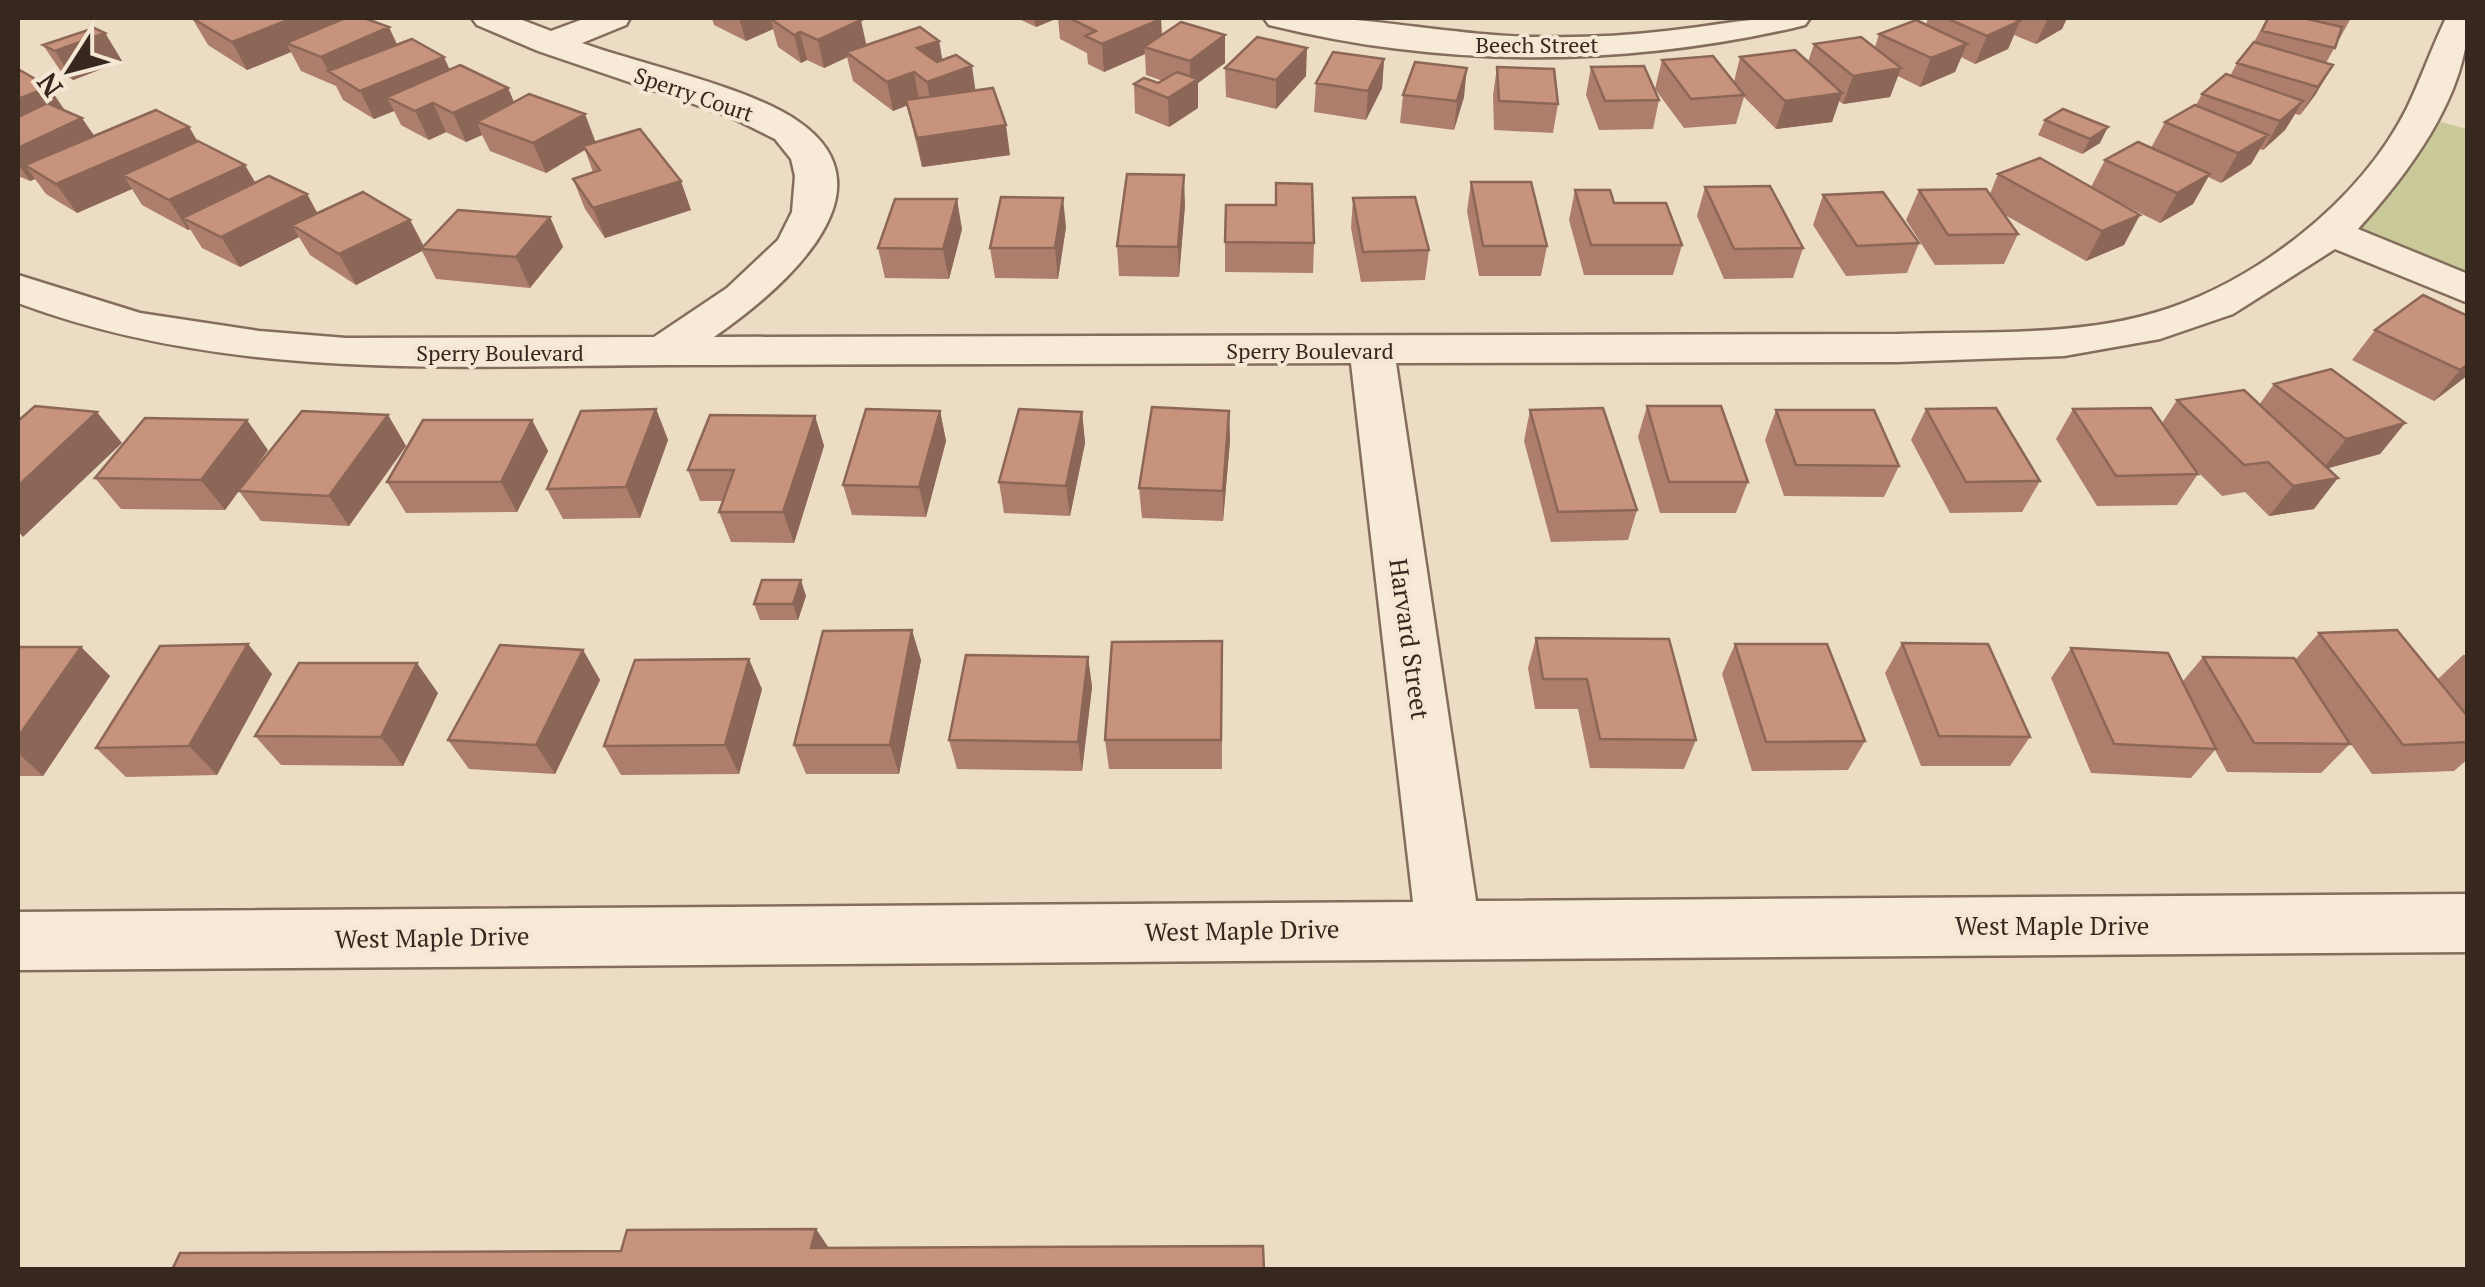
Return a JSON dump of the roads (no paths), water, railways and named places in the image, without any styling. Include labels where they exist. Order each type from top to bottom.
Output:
[{"type":"street","name":"Sperry Court","points":[[488,18],[550,44],[751,112],[789,132],[803,146],[817,174],[814,206],[788,256],[742,297],[664,351]]},
{"type":"street","points":[[550,44],[614,18]]},
{"type":"street","name":"Beech Street","points":[[1281,18],[1429,40],[1532,47],[1631,44],[1793,18]]},
{"type":"street","name":"Sperry Boulevard","points":[[18,288],[85,315],[195,340],[346,352],[1897,348],[2064,342],[2160,326],[2218,305],[2332,233],[2438,114],[2462,18]]},
{"type":"street","points":[[2332,233],[2468,290]]},
{"type":"street","name":"Harvard Street","points":[[1372,350],[1448,928]]},
{"type":"street","name":"West Maple Drive","points":[[18,941],[2468,923]]}]
